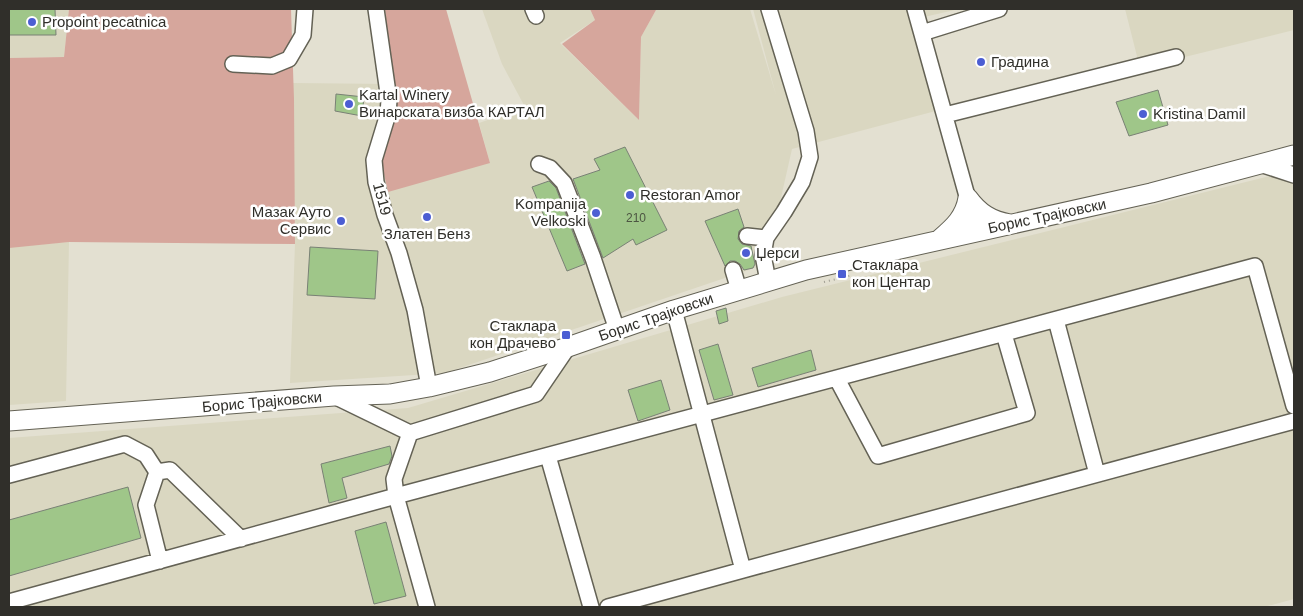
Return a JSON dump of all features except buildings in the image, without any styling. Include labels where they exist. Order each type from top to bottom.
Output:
[{"type":"main road","name":"Борис Трајковски","points":[[9,422],[334,396],[390,394],[429,387],[490,372],[674,310],[806,270],[1151,193],[1294,155]]},
{"type":"main road","points":[[968,198],[977,210],[984,215],[1001,222],[1013,224]]},
{"type":"main road","points":[[939,240],[953,229],[959,221],[968,198]]},
{"type":"street","points":[[233,64],[272,66],[289,59],[303,35],[305,9]]},
{"type":"street","name":"1519","points":[[376,9],[389,100],[388,114],[374,160],[376,182],[415,310],[429,387]]},
{"type":"street","points":[[768,281],[763,254],[766,238],[802,182],[810,156],[806,131],[770,9]]},
{"type":"street","points":[[915,9],[977,232]]},
{"type":"street","points":[[922,33],[999,9]]},
{"type":"street","points":[[945,115],[1176,56]]},
{"type":"street","points":[[539,164],[550,168],[564,183],[593,258],[616,330]]},
{"type":"street","points":[[1260,164],[1294,175]]},
{"type":"street","points":[[747,236],[766,238]]},
{"type":"street","points":[[9,602],[396,496],[1255,266],[1294,406]]},
{"type":"street","points":[[733,270],[739,290]]},
{"type":"street","points":[[674,310],[743,570]]},
{"type":"street","points":[[1056,320],[1097,474]]},
{"type":"street","points":[[837,379],[878,456],[1026,413],[1004,334]]},
{"type":"street","points":[[334,396],[410,433],[536,394],[568,347]]},
{"type":"street","points":[[608,607],[1294,421]]},
{"type":"street","points":[[410,433],[394,479],[396,496],[427,607]]},
{"type":"street","points":[[9,475],[125,444],[146,454],[157,472],[146,505],[160,561]]},
{"type":"street","points":[[548,456],[591,607]]},
{"type":"street","points":[[157,472],[170,470],[241,539]]},
{"type":"shaded area","points":[[9,9],[69,9],[64,57],[9,58]]},
{"type":"shaded area","points":[[69,9],[291,9],[295,244],[69,242],[9,248],[9,58],[64,57]]},
{"type":"shaded area","points":[[385,9],[446,9],[490,163],[388,192],[380,156],[391,84]]},
{"type":"shaded area","points":[[482,9],[590,9],[595,20],[560,43],[639,120],[641,37],[656,10],[750,9],[776,95],[753,9],[959,9],[924,17],[947,108],[792,149],[771,242],[772,262],[445,373],[290,383],[295,244],[292,83],[391,84],[490,163],[479,123],[525,107],[502,64]]},
{"type":"shaded area","points":[[590,9],[675,9],[656,10],[641,37],[639,120],[562,44],[595,20]]},
{"type":"shaded area","points":[[1125,9],[1294,9],[1294,30],[1140,68]]},
{"type":"shaded area","points":[[1294,170],[1294,599],[1264,607],[9,607],[9,438],[408,408],[782,297]]},
{"type":"shaded area","points":[[69,242],[66,401],[9,405],[9,247]]},
{"type":"place","name":"Propoint pecatnica","points":[[32,22]]},
{"type":"place","name":"Градина","points":[[981,62]]},
{"type":"place","name":"Kartal Winery Винарската визба КАРТАЛ","points":[[349,104]]},
{"type":"place","name":"Kristina Damil","points":[[1143,114]]},
{"type":"place","name":"Restoran Amor","points":[[630,195]]},
{"type":"place","name":"Kompanija Velkoski","points":[[596,213]]},
{"type":"place","name":"Златен Бенз","points":[[427,217]]},
{"type":"place","name":"Мазак Ауто Сервис","points":[[341,221]]},
{"type":"place","name":"Џерси","points":[[746,253]]},
{"type":"place","name":"Стаклара кон Центар","points":[[842,274]]},
{"type":"place","name":"Стаклара кон Драчево","points":[[566,335]]}]
